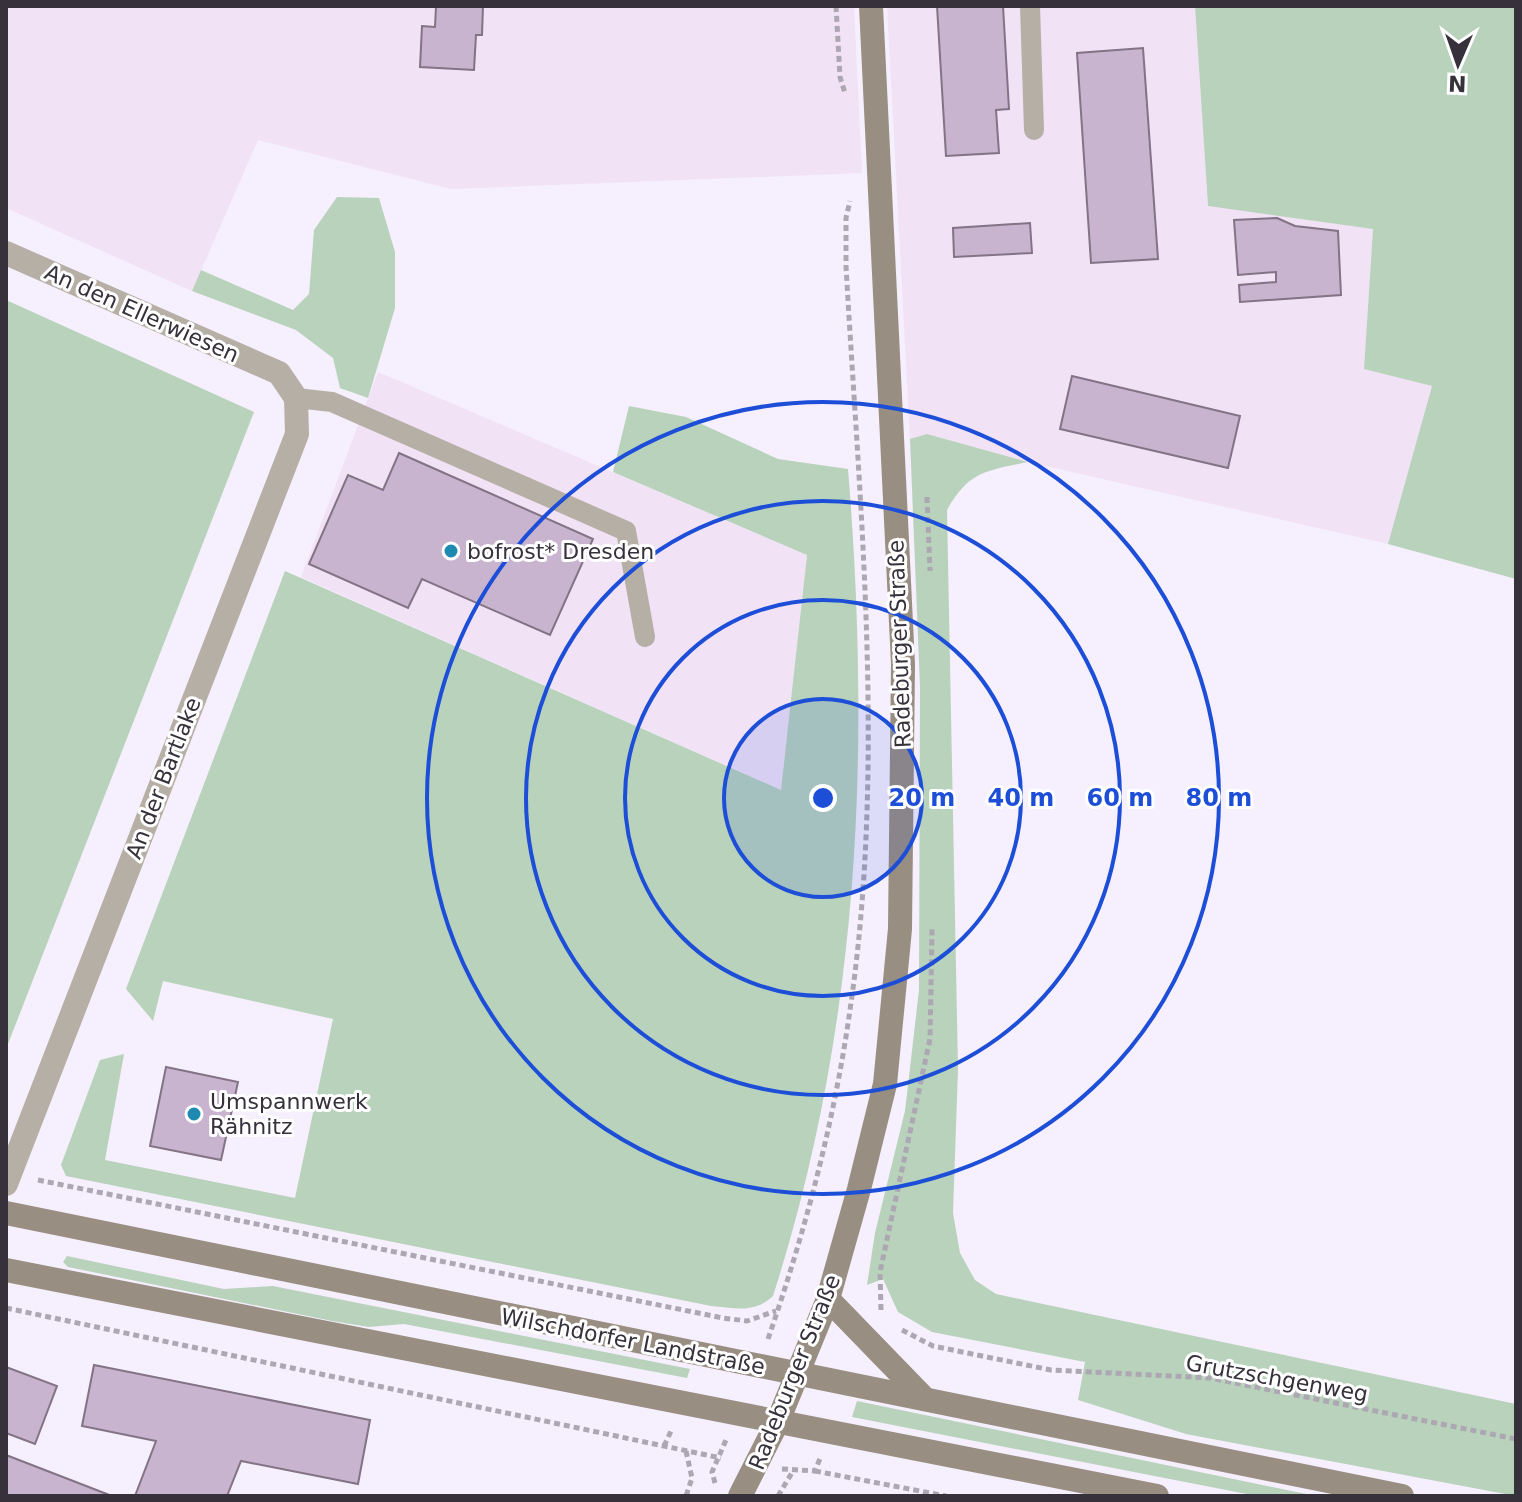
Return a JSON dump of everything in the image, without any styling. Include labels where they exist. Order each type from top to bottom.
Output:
[{"type":"main road","name":"Radeburger Straße","points":[[740,1496],[778,1421],[828,1299],[885,1084],[902,883],[903,664],[871,6]]},
{"type":"main road","name":"Wilschdorfer Landstraße","points":[[6,1213],[1402,1496]]},
{"type":"main road","points":[[6,1270],[1157,1496]]},
{"type":"main road","points":[[828,1299],[925,1399]]},
{"type":"street","name":"An den Ellerwiesen","points":[[6,253],[279,373],[296,398]]},
{"type":"street","name":"An der Bartlake","points":[[8,1179],[297,434],[296,398]]},
{"type":"lane","points":[[1030,6],[1034,130]]},
{"type":"lane","points":[[296,398],[332,402],[626,531],[645,637]]},
{"type":"path","points":[[836,6],[840,77]]},
{"type":"path","points":[[8,1179],[723,1318],[747,1321],[777,1311],[821,1164],[851,1007],[863,888],[868,765],[865,612],[846,218]]},
{"type":"path","points":[[6,1308],[757,1465]]},
{"type":"path","name":"Grutzschgenweg","points":[[894,1325],[933,1346],[1051,1370],[1210,1378],[1516,1439]]},
{"type":"path","points":[[686,1451],[692,1478],[686,1496]]},
{"type":"path","points":[[778,1496],[793,1471]]},
{"type":"path","points":[[815,1471],[946,1496]]},
{"type":"shaded area","points":[[6,6],[854,6],[862,173],[451,189],[258,140],[192,291],[6,208]]},
{"type":"shaded area","points":[[887,6],[1195,6],[1208,206],[1373,229],[1364,369],[1432,386],[1388,544],[1028,462],[927,434],[910,439]]},
{"type":"shaded area","points":[[378,372],[807,555],[781,790],[301,577]]},
{"type":"green space","points":[[1195,6],[1516,6],[1516,579],[1388,544],[1432,386],[1364,369],[1373,229],[1208,206]]},
{"type":"green space","points":[[337,197],[379,198],[395,252],[395,308],[368,398],[340,388],[333,358],[296,330],[192,291],[201,270],[293,310],[309,294],[314,230]]},
{"type":"green space","points":[[6,300],[254,412],[6,1049]]},
{"type":"green space","points":[[629,406],[686,417],[778,459],[848,469],[858,680],[852,887],[841,990],[825,1092],[802,1194],[773,1296],[751,1308],[711,1306],[66,1176],[61,1165],[100,1060],[124,1054],[105,1160],[295,1198],[333,1019],[163,981],[153,1021],[126,989],[285,571],[781,790],[807,555],[613,472]]},
{"type":"green space","points":[[927,434],[1028,462],[990,471],[971,480],[947,510],[958,1069],[953,1213],[960,1253],[975,1280],[996,1294],[1516,1404],[1516,1496],[1186,1434],[1078,1400],[1085,1362],[932,1332],[898,1312],[883,1279],[867,1285],[875,1233],[905,1111],[919,990],[920,687],[910,439]]},
{"type":"green space","points":[[67,1256],[224,1289],[273,1286],[690,1369],[687,1378],[404,1324],[369,1327],[332,1321],[68,1267],[63,1262]]},
{"type":"green space","points":[[857,1401],[1316,1496],[1257,1496],[852,1417]]},
{"type":"building","points":[[436,6],[483,6],[482,35],[476,35],[474,70],[420,67],[422,26],[435,27]]},
{"type":"building","points":[[937,6],[1003,6],[1009,109],[996,110],[999,153],[946,156]]},
{"type":"building","points":[[1143,48],[1158,259],[1091,263],[1077,53]]},
{"type":"building","points":[[1277,218],[1295,226],[1338,231],[1341,295],[1240,302],[1239,285],[1276,282],[1276,272],[1238,275],[1234,220]]},
{"type":"building","points":[[1030,223],[1032,253],[954,257],[953,228]]},
{"type":"building","points":[[1072,376],[1240,416],[1228,468],[1060,429]]},
{"type":"building","name":"bofrost* Dresden","points":[[399,453],[593,539],[550,635],[422,579],[408,608],[309,564],[348,475],[383,490]]},
{"type":"building","name":"Umspannwerk Rähnitz","points":[[166,1067],[238,1082],[221,1160],[150,1146]]},
{"type":"building","points":[[94,1365],[370,1420],[358,1484],[241,1461],[227,1496],[135,1496],[156,1441],[82,1426]]},
{"type":"building","points":[[6,1367],[57,1386],[35,1444],[6,1433]]},
{"type":"building","points":[[6,1455],[112,1496],[6,1496]]},
{"type":"place","name":"bofrost* Dresden","points":[[451,551]]},
{"type":"place","name":"Umspannwerk Rähnitz","points":[[194,1114]]}]
